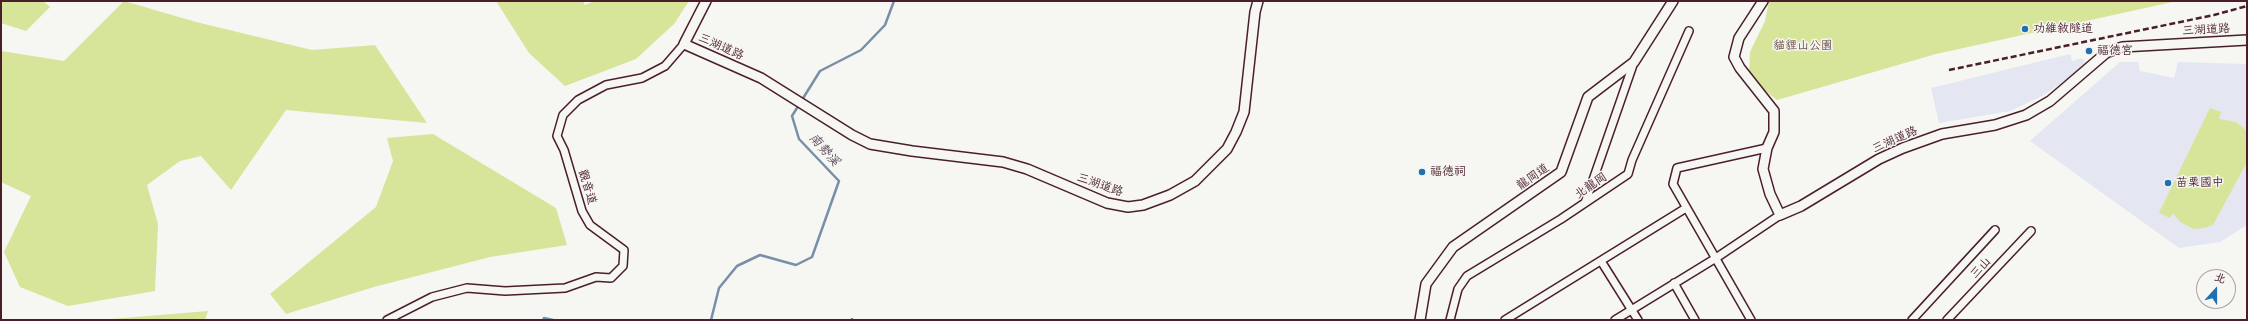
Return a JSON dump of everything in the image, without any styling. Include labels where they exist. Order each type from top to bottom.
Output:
[{"type":"street","name":"三湖道路","points":[[706,1],[684,44],[761,78],[852,135],[870,144],[948,157],[964,157],[999,162],[1027,169],[1107,203],[1128,207],[1143,205],[1170,195],[1195,181],[1226,149],[1236,132],[1244,112],[1255,12],[1258,1]]},
{"type":"street","name":"龍岡道","points":[[1420,320],[1426,284],[1452,247],[1561,172],[1588,97],[1634,62],[1674,1]]},
{"type":"street","points":[[1615,320],[1632,308],[1716,258],[1780,215],[1770,194],[1763,169],[1767,148],[1774,132],[1774,110],[1740,68],[1734,57],[1739,38],[1763,1]]},
{"type":"street","name":"北龍岡","points":[[1450,320],[1458,289],[1467,276],[1585,203],[1628,174],[1632,160],[1689,31]]},
{"type":"street","name":"三湖道路","points":[[1780,215],[1801,206],[1878,160],[1903,148],[1942,134],[1995,124],[2026,115],[2050,102],[2106,53],[2122,47],[2247,40]]},
{"type":"street","name":"觀音道","points":[[387,320],[432,297],[466,288],[505,291],[565,288],[596,278],[611,278],[623,266],[624,250],[590,225],[582,211],[564,150],[557,136],[563,115],[578,100],[606,85],[642,78],[665,66],[684,44]]},
{"type":"street","points":[[1585,203],[1634,62]]},
{"type":"street","points":[[1752,320],[1673,184],[1677,168],[1767,148]]},
{"type":"street","points":[[1505,320],[1686,208]]},
{"type":"street","name":"三山","points":[[1912,320],[1995,230]]},
{"type":"street","name":"三山","points":[[1947,320],[2031,231]]},
{"type":"street","points":[[1601,261],[1632,308],[1638,320]]},
{"type":"street","points":[[1674,283],[1695,320]]},
{"type":"street","points":[[1452,312],[1455,320]]},
{"type":"shaded area","points":[[2070,54],[2072,61],[2081,58],[2086,62],[2085,67],[2042,96],[2010,111],[1939,123],[1931,88]]},
{"type":"shaded area","name":"苗栗國中","points":[[2120,62],[2138,62],[2140,71],[2174,78],[2178,62],[2247,65],[2247,225],[2220,242],[2179,248],[2030,141]]},
{"type":"green space","points":[[1,1],[43,1],[50,7],[26,31],[1,23]]},
{"type":"green space","points":[[124,1],[196,22],[312,50],[375,45],[427,123],[286,110],[231,190],[201,156],[180,161],[147,185],[158,224],[155,291],[68,306],[20,287],[4,252],[31,196],[1,182],[1,51],[64,61]]},
{"type":"green space","points":[[496,1],[583,1],[585,5],[594,1],[689,1],[674,24],[636,59],[565,86],[529,53]]},
{"type":"green space","name":"貓貍山公園","points":[[1769,1],[2177,1],[1936,54],[1777,100],[1749,78],[1750,52],[1765,21]]},
{"type":"green space","points":[[2210,108],[2221,112],[2219,119],[2236,122],[2247,131],[2247,162],[2213,225],[2194,229],[2180,222],[2173,213],[2170,218],[2159,213]]},
{"type":"green space","points":[[433,134],[556,208],[567,245],[490,257],[374,287],[286,314],[270,294],[376,207],[393,161],[387,138]]},
{"type":"green space","points":[[208,311],[205,320],[100,320]]},
{"type":"waterway","name":"南勢溪","points":[[711,320],[719,288],[737,266],[760,255],[796,265],[812,257],[839,181],[799,139],[792,116],[820,71],[861,50],[885,25],[894,1]]},
{"type":"waterway","name":"南勢溪","points":[[543,320],[544,318],[553,320]]},
{"type":"railway","points":[[1949,70],[2214,15],[2247,6]]},
{"type":"place","name":"功維敘隧道","points":[[2025,29]]},
{"type":"place","name":"福德宮","points":[[2089,51]]},
{"type":"place","name":"福德祠","points":[[1422,172]]},
{"type":"place","name":"苗栗國中","points":[[2168,183]]}]
